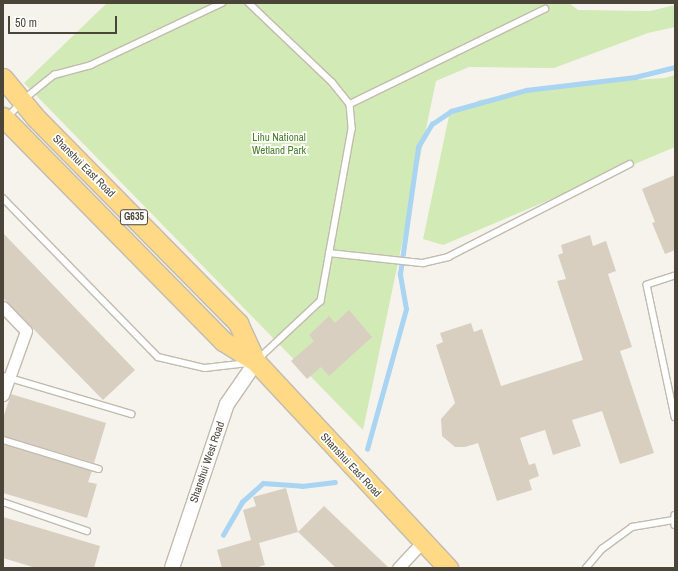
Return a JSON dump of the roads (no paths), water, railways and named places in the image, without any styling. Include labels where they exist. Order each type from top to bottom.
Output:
[{"type":"highway","name":"Shanshui East Road","points":[[3,78],[23,100],[36,118],[238,323],[256,362]]},
{"type":"highway","name":"Shanshui East Road","points":[[4,120],[223,341],[256,362],[448,568]]},
{"type":"street","points":[[3,307],[26,331],[6,377],[3,395]]},
{"type":"street","name":"Shanshui West Road","points":[[172,568],[227,404],[256,362]]},
{"type":"street","points":[[398,568],[423,541]]},
{"type":"lane","points":[[4,120],[23,100],[54,75],[91,65],[222,3]]},
{"type":"lane","points":[[3,198],[158,357],[205,368],[256,362],[321,301],[352,129],[350,104],[332,82],[249,3]]},
{"type":"lane","points":[[350,104],[545,9]]},
{"type":"lane","points":[[329,253],[423,263],[448,257],[630,164]]},
{"type":"lane","points":[[675,276],[647,285],[675,417]]},
{"type":"lane","points":[[6,377],[131,414]]},
{"type":"lane","points":[[3,440],[99,469]]},
{"type":"lane","points":[[3,502],[87,531]]},
{"type":"lane","points":[[586,568],[602,549],[632,527],[675,520]]},
{"type":"waterway","points":[[367,449],[406,309],[400,274],[418,147],[432,124],[451,111],[526,90],[635,77],[675,67]]},
{"type":"waterway","points":[[223,535],[242,502],[263,483],[302,486],[335,482]]},
{"type":"park label","name":"Lihu National Wetland Park","points":[[279,144]]}]
